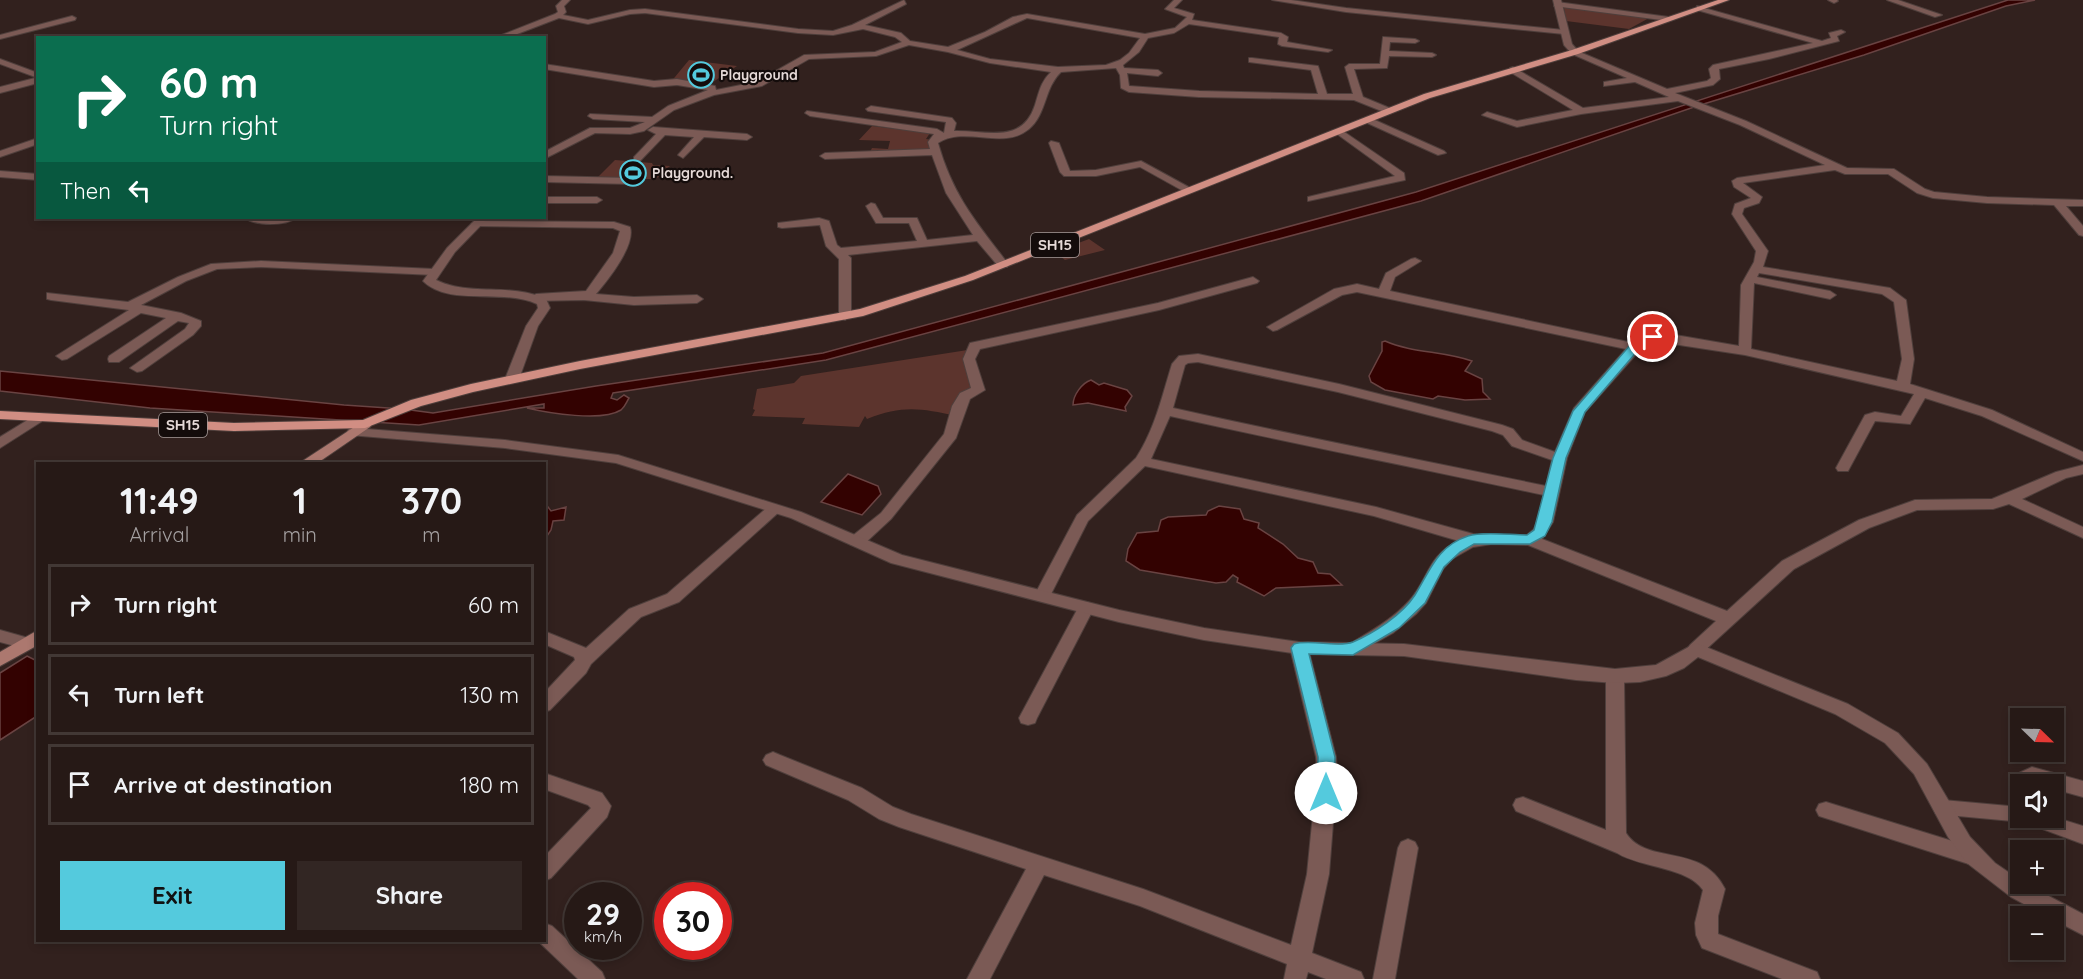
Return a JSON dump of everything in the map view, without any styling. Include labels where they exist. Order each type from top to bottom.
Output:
[{"type":"main road","name":"SH15","points":[[0,415],[234,427],[360,428],[416,403],[512,380],[845,316],[916,297],[1003,265],[1427,96],[1575,52],[1725,0]]},
{"type":"main road","points":[[308,462],[360,428]]},
{"type":"main road","points":[[0,660],[32,640]]},
{"type":"street","points":[[503,36],[558,16],[562,12],[560,6],[566,0]]},
{"type":"street","points":[[1179,0],[1169,9],[1191,16],[1189,22]]},
{"type":"street","points":[[1276,0],[1346,10],[1564,32]]},
{"type":"street","points":[[1891,0],[1938,15]]},
{"type":"street","points":[[1902,3],[1919,0]]},
{"type":"street","points":[[558,16],[588,22],[638,11],[750,23],[798,31],[837,33],[855,27],[903,2]]},
{"type":"street","points":[[1669,19],[1557,2],[1568,45],[1575,52],[1797,147],[1834,167],[1851,172],[1890,171],[1921,191],[1933,195],[2083,202]]},
{"type":"street","points":[[1700,8],[1822,43]]},
{"type":"street","points":[[949,50],[1027,16],[1145,36],[1173,31],[1189,22],[1281,35],[1284,37],[1282,44],[1328,50]]},
{"type":"street","points":[[0,37],[72,18]]},
{"type":"street","points":[[855,27],[898,35],[908,43]]},
{"type":"street","points":[[1666,92],[1710,83],[1716,79],[1713,69],[1716,67],[1770,57],[1822,43],[1836,39],[1832,35],[1840,32]]},
{"type":"street","points":[[1120,68],[1143,44],[1145,36]]},
{"type":"street","points":[[1359,98],[1349,67],[1384,66],[1386,39],[1415,42]]},
{"type":"street","points":[[641,129],[671,108],[712,93],[759,84],[807,57],[876,54],[908,43],[949,50],[990,61],[1058,70],[1120,68],[1158,73]]},
{"type":"street","points":[[1245,69],[1260,51]]},
{"type":"street","points":[[1385,53],[1432,55]]},
{"type":"street","points":[[1252,60],[1315,68],[1323,97]]},
{"type":"street","points":[[0,61],[36,77]]},
{"type":"street","points":[[546,66],[654,84],[677,82],[701,85],[712,88],[712,93]]},
{"type":"street","points":[[1120,68],[1125,88],[1129,89],[1199,94],[1359,98],[1389,111]]},
{"type":"street","points":[[810,113],[937,132],[943,136],[1011,134],[1026,128],[1036,115],[1047,81],[1058,70]]},
{"type":"street","points":[[1513,70],[1581,111]]},
{"type":"street","points":[[1607,84],[1637,78]]},
{"type":"street","points":[[0,90],[36,79]]},
{"type":"street","points":[[1487,116],[1517,124],[1581,111],[1682,99]]},
{"type":"street","points":[[871,109],[949,120],[951,123],[943,136],[933,142],[936,152],[951,192],[978,238],[1003,265]]},
{"type":"street","points":[[593,116],[653,120]]},
{"type":"street","points":[[1368,120],[1441,153]]},
{"type":"street","points":[[546,155],[593,130],[641,129],[747,137]]},
{"type":"street","points":[[637,159],[662,132]]},
{"type":"street","points":[[1312,199],[1401,178],[1340,132]]},
{"type":"street","points":[[683,155],[702,134]]},
{"type":"street","points":[[0,154],[36,142]]},
{"type":"street","points":[[1054,143],[1065,172],[1068,174],[1096,172],[1141,164],[1189,190]]},
{"type":"street","points":[[825,156],[936,152]]},
{"type":"street","points":[[1745,351],[1746,293],[1762,251],[1737,214],[1739,206],[1755,201],[1757,197],[1737,181],[1834,167]]},
{"type":"street","points":[[0,174],[36,177]]},
{"type":"street","points":[[546,179],[631,181]]},
{"type":"street","points":[[546,200],[597,200]]},
{"type":"street","points":[[2057,202],[2083,233]]},
{"type":"street","points":[[871,206],[880,221],[913,220],[923,243]]},
{"type":"street","points":[[264,219],[284,219]]},
{"type":"street","points":[[585,297],[593,291],[620,251],[628,236],[624,227],[480,221],[451,250],[429,280],[440,289],[516,294],[536,298],[585,297],[634,301],[697,299]]},
{"type":"street","points":[[782,225],[824,221],[832,246],[845,258],[845,316]]},
{"type":"street","points":[[840,252],[978,238]]},
{"type":"street","points":[[1383,293],[1390,275],[1415,261]]},
{"type":"street","points":[[62,356],[182,279],[215,266],[261,264],[434,272]]},
{"type":"street","points":[[1752,274],[1830,295]]},
{"type":"street","points":[[1752,274],[1886,291],[1896,295],[1900,300],[1908,359],[1903,386]]},
{"type":"street","points":[[857,541],[886,516],[951,435],[959,406],[965,396],[978,390],[969,358],[975,346],[1128,313],[1253,281]]},
{"type":"street","points":[[1272,327],[1345,290],[1357,288],[1532,327],[1635,347]]},
{"type":"street","points":[[51,296],[135,308],[195,321],[195,326],[136,368]]},
{"type":"street","points":[[512,380],[532,326],[544,308],[542,302],[536,298]]},
{"type":"street","points":[[114,359],[177,316]]},
{"type":"street","points":[[1530,540],[1540,532],[1545,522],[1560,458],[1579,411],[1635,347],[1649,338],[1658,336],[1745,351],[1903,386],[1987,413],[2083,457]]},
{"type":"street","points":[[1042,596],[1082,518],[1142,461],[1157,437],[1179,364],[1184,359],[1198,358],[1340,388],[1497,428],[1508,432],[1517,443],[1560,458]]},
{"type":"street","points":[[1843,468],[1870,418],[1875,416],[1905,421],[1922,392]]},
{"type":"street","points":[[1166,411],[1332,448],[1373,454],[1551,492]]},
{"type":"street","points":[[0,444],[39,417]]},
{"type":"street","points":[[360,428],[618,459],[774,509],[857,541],[897,560],[1086,608],[1204,634],[1299,648],[1404,650],[1615,676],[1660,671],[1678,663],[1788,566],[1864,524],[1915,505],[1993,504],[2010,499],[2061,475],[2083,469]]},
{"type":"street","points":[[1142,461],[1376,513],[1472,539],[1530,540],[1729,619]]},
{"type":"street","points":[[2010,499],[2083,533]]},
{"type":"street","points":[[546,703],[580,669],[584,660],[634,613],[673,598],[774,509]]},
{"type":"street","points":[[1353,649],[1393,625],[1409,611],[1420,600],[1438,565],[1455,549],[1472,539]]},
{"type":"street","points":[[1028,718],[1086,608]]},
{"type":"street","points":[[0,636],[32,640]]},
{"type":"street","points":[[546,638],[580,654],[584,660]]},
{"type":"street","points":[[1298,969],[1318,874],[1327,773],[1326,757],[1299,648]]},
{"type":"street","points":[[1696,649],[1843,710],[1884,733],[1901,746],[1921,769],[1975,857],[1999,876],[2083,925]]},
{"type":"street","points":[[1615,676],[1616,835],[1620,845]]},
{"type":"street","points":[[773,760],[855,794],[886,813],[1216,924],[1298,969],[1353,979]]},
{"type":"street","points":[[546,782],[595,799],[601,806],[600,811],[546,870]]},
{"type":"street","points":[[2064,784],[2083,789]]},
{"type":"street","points":[[1522,805],[1633,852],[1707,877],[1714,889],[1705,927],[1710,941],[1809,979]]},
{"type":"street","points":[[1943,808],[2010,814]]},
{"type":"street","points":[[1826,810],[1975,857]]},
{"type":"street","points":[[2062,828],[2083,835]]},
{"type":"street","points":[[1384,979],[1408,848]]},
{"type":"street","points":[[978,979],[1039,864]]},
{"type":"street","points":[[546,935],[594,979]]},
{"type":"shaded area","points":[[2008,0],[2035,0],[2006,6],[1864,55],[1697,106],[1421,201],[826,360],[613,393],[611,398],[617,400],[624,395],[629,398],[621,410],[612,414],[588,416],[527,408],[544,408],[544,404],[419,425],[150,408],[0,391],[0,371],[433,413],[596,386],[823,353],[1416,192]]},
{"type":"shaded area","points":[[1572,7],[1649,18],[1629,29],[1566,21],[1564,8]]},
{"type":"shaded area","name":"Playground","points":[[689,60],[737,66],[704,88],[670,83]]},
{"type":"shaded area","points":[[872,126],[930,133],[926,139],[933,140],[933,153],[868,156],[872,148],[888,149],[890,141],[859,140]]},
{"type":"shaded area","name":"Playground.","points":[[615,160],[670,166],[656,179],[596,179]]},
{"type":"shaded area","points":[[1089,239],[1105,250],[1065,260],[1053,251],[1056,247],[1068,242],[1073,245]]},
{"type":"shaded area","points":[[1382,342],[1406,348],[1472,361],[1465,371],[1482,379],[1483,392],[1490,399],[1465,400],[1438,396],[1433,399],[1385,390],[1371,382],[1369,376],[1382,351]]},
{"type":"shaded area","points":[[974,349],[978,390],[965,396],[956,416],[932,411],[901,410],[867,419],[865,416],[859,427],[802,424],[805,418],[752,416],[755,410],[753,409],[757,389],[794,383],[801,376]]},
{"type":"shaded area","points":[[1091,380],[1099,385],[1104,383],[1127,390],[1132,396],[1125,407],[1126,411],[1088,403],[1073,405],[1079,390]]},
{"type":"shaded area","points":[[848,474],[878,486],[881,494],[862,515],[821,502]]},
{"type":"shaded area","points":[[546,504],[551,511],[566,507],[564,520],[553,521],[546,538]]},
{"type":"shaded area","points":[[1219,506],[1240,509],[1244,519],[1259,523],[1258,528],[1283,544],[1298,558],[1313,562],[1318,573],[1330,574],[1342,585],[1276,588],[1264,596],[1237,582],[1238,578],[1233,575],[1226,582],[1216,583],[1140,570],[1126,561],[1128,549],[1137,533],[1158,531],[1161,520],[1168,517],[1206,515],[1208,511]]},
{"type":"shaded area","points":[[27,656],[36,660],[36,717],[0,740],[0,673]]},
{"type":"place","name":"Playground","points":[[701,75]]},
{"type":"place","name":"Playground.","points":[[633,173]]},
{"type":"route","points":[[1326,793],[1326,757],[1299,648],[1353,649],[1393,625],[1409,611],[1420,600],[1438,565],[1455,549],[1472,539],[1530,540],[1540,532],[1545,522],[1560,458],[1579,411],[1635,347],[1653,337]]}]
